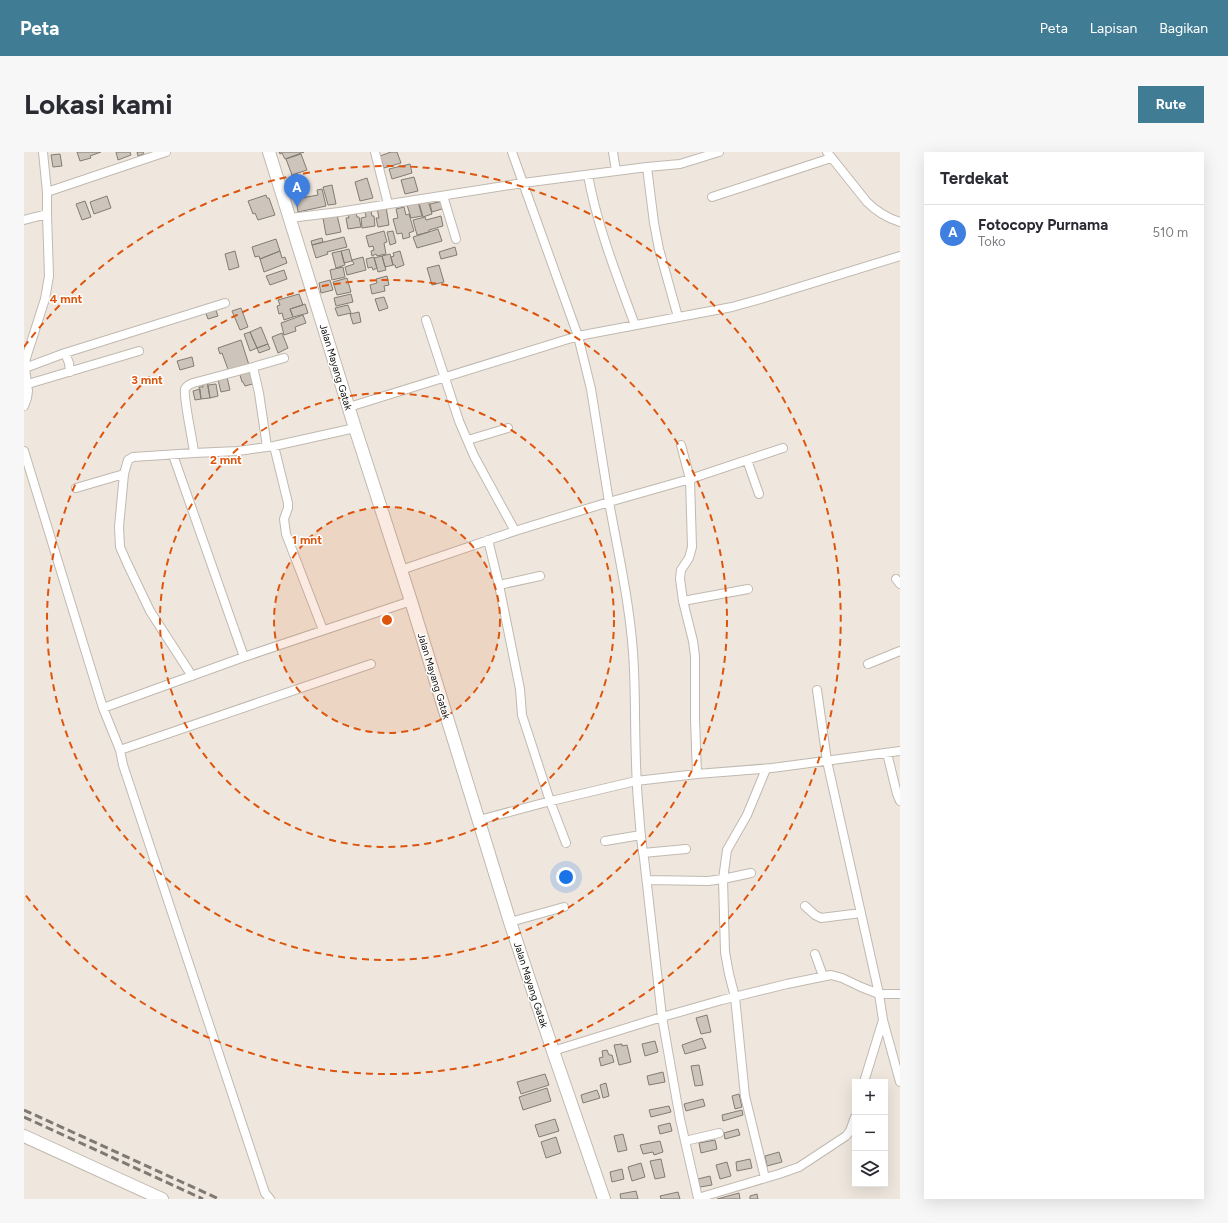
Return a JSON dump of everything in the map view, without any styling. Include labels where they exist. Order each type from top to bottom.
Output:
[{"type":"street","points":[[24,406],[28,394],[25,368],[27,352],[44,298],[49,276],[47,192],[43,152]]},
{"type":"street","points":[[47,192],[166,152]]},
{"type":"street","name":"Jalan Mayang Gatak","points":[[269,152],[355,428],[411,601],[510,922],[604,1199]]},
{"type":"street","points":[[375,152],[388,204]]},
{"type":"street","points":[[512,152],[578,336],[591,389],[632,637],[636,781],[662,1017],[685,1141],[698,1199],[799,1167],[841,1140],[850,1130],[852,1125]]},
{"type":"street","points":[[613,152],[616,171]]},
{"type":"street","points":[[290,218],[443,196],[523,182],[680,164],[719,152]]},
{"type":"street","points":[[712,197],[829,155],[874,210],[884,216],[900,222]]},
{"type":"street","points":[[647,167],[659,249],[678,317]]},
{"type":"street","points":[[588,175],[602,230],[635,325]]},
{"type":"street","points":[[443,196],[456,239]]},
{"type":"street","points":[[24,220],[47,214]]},
{"type":"street","points":[[349,407],[578,336],[732,307],[900,256]]},
{"type":"street","points":[[25,368],[65,353],[224,303]]},
{"type":"street","points":[[426,320],[460,421],[468,440],[481,469],[515,531]]},
{"type":"street","points":[[28,384],[139,350]]},
{"type":"street","points":[[65,353],[70,363],[70,372]]},
{"type":"street","points":[[194,453],[185,399],[186,387],[193,383],[284,358]]},
{"type":"street","points":[[253,367],[271,447],[288,503],[288,508],[284,519],[286,534],[323,630]]},
{"type":"street","points":[[192,676],[150,611],[120,547],[119,527],[124,474],[127,462],[131,458],[238,451],[271,447],[355,428]]},
{"type":"street","points":[[468,440],[508,428]]},
{"type":"street","points":[[681,445],[690,479],[692,547],[689,558],[681,570],[680,579],[683,601],[693,641],[695,656],[697,774]]},
{"type":"street","points":[[401,570],[515,531],[690,479],[783,448]]},
{"type":"street","points":[[24,451],[103,708],[120,750],[123,765],[265,1193],[270,1199]]},
{"type":"street","points":[[173,455],[244,657]]},
{"type":"street","points":[[747,460],[759,494]]},
{"type":"street","points":[[76,488],[124,474]]},
{"type":"street","points":[[488,540],[499,585],[520,689],[522,715],[550,801],[566,843]]},
{"type":"street","points":[[499,585],[540,576]]},
{"type":"street","points":[[683,601],[748,588]]},
{"type":"street","points":[[103,708],[244,657],[411,601]]},
{"type":"street","points":[[868,664],[900,651]]},
{"type":"street","points":[[120,750],[371,664]]},
{"type":"street","points":[[817,690],[827,761],[879,994],[883,1020],[900,1082]]},
{"type":"street","points":[[479,820],[550,801],[636,781],[769,768],[900,751]]},
{"type":"street","points":[[887,753],[900,801]]},
{"type":"street","points":[[765,1178],[745,1096],[735,997],[726,958],[723,879],[727,850],[747,815],[769,768]]},
{"type":"street","points":[[605,841],[641,835]]},
{"type":"street","points":[[643,853],[686,849]]},
{"type":"street","points":[[647,880],[708,881],[751,873]]},
{"type":"street","points":[[805,906],[820,918],[861,913]]},
{"type":"street","points":[[510,922],[564,907]]},
{"type":"street","points":[[815,954],[823,976]]},
{"type":"street","points":[[553,1051],[722,1000],[823,976],[837,976],[879,994],[900,994]]},
{"type":"street","points":[[865,1079],[883,1020]]},
{"type":"street","points":[[685,1141],[719,1133]]},
{"type":"street","points":[[24,1136],[148,1196],[162,1199]]},
{"type":"building","points":[[77,152],[101,152],[90,156],[91,158],[80,161]]},
{"type":"building","points":[[116,152],[130,152],[131,155],[118,160]]},
{"type":"building","points":[[137,152],[143,152],[144,154],[138,156]]},
{"type":"building","points":[[279,152],[304,152],[285,159],[282,153],[280,154]]},
{"type":"building","points":[[391,152],[397,152],[401,163],[384,168],[380,156]]},
{"type":"building","points":[[60,154],[62,166],[53,167],[51,155]]},
{"type":"building","points":[[301,154],[307,170],[292,175],[286,159]]},
{"type":"building","points":[[410,164],[412,173],[392,179],[389,169]]},
{"type":"building","points":[[414,177],[418,191],[405,194],[401,180]]},
{"type":"building","points":[[367,178],[373,198],[360,201],[355,182]]},
{"type":"building","points":[[332,185],[336,204],[328,205],[323,187]]},
{"type":"building","points":[[322,189],[326,206],[298,212],[296,199],[318,195],[317,190]]},
{"type":"building","points":[[266,195],[267,198],[269,198],[275,215],[258,220],[255,213],[253,214],[248,201]]},
{"type":"building","points":[[107,196],[111,208],[94,214],[90,202]]},
{"type":"building","points":[[428,200],[432,214],[423,217],[419,203]]},
{"type":"building","points":[[85,201],[91,217],[82,220],[76,204]]},
{"type":"building","points":[[443,201],[445,208],[432,212],[430,204]]},
{"type":"building","points":[[418,202],[422,216],[411,218],[407,205]]},
{"type":"building","points":[[386,207],[389,225],[378,227],[376,218],[379,218],[377,208]]},
{"type":"building","points":[[404,207],[406,215],[409,214],[414,231],[409,233],[410,237],[403,239],[402,233],[397,234],[393,219],[398,218],[396,209]]},
{"type":"building","points":[[365,211],[371,211],[372,216],[374,216],[375,226],[362,228],[361,218],[366,217]]},
{"type":"building","points":[[356,213],[357,217],[359,217],[361,227],[348,229],[346,218],[349,218],[348,214]]},
{"type":"building","points":[[337,215],[341,232],[326,235],[323,218]]},
{"type":"building","points":[[441,216],[443,226],[417,235],[413,220],[425,217],[426,220]]},
{"type":"building","points":[[438,229],[442,241],[417,248],[413,237]]},
{"type":"building","points":[[384,231],[387,242],[384,243],[386,254],[377,256],[376,254],[372,256],[371,251],[374,250],[373,246],[369,247],[366,236]]},
{"type":"building","points":[[393,231],[396,243],[390,245],[387,232]]},
{"type":"building","points":[[344,237],[347,247],[327,252],[328,254],[316,258],[312,245]]},
{"type":"building","points":[[322,238],[323,242],[312,245],[311,241]]},
{"type":"building","points":[[276,239],[280,251],[260,259],[259,256],[255,257],[252,247]]},
{"type":"building","points":[[455,247],[457,255],[441,259],[439,252]]},
{"type":"building","points":[[349,249],[352,261],[344,263],[341,251]]},
{"type":"building","points":[[235,251],[239,267],[229,270],[225,254]]},
{"type":"building","points":[[280,251],[282,258],[285,257],[287,263],[264,272],[260,259]]},
{"type":"building","points":[[341,251],[345,265],[336,268],[332,253]]},
{"type":"building","points":[[400,251],[404,265],[396,268],[395,265],[393,265],[391,257],[394,256],[393,253]]},
{"type":"building","points":[[390,254],[393,265],[385,267],[382,256]]},
{"type":"building","points":[[382,256],[386,270],[378,272],[374,258]]},
{"type":"building","points":[[363,257],[366,270],[347,275],[345,267],[354,264],[352,260]]},
{"type":"building","points":[[374,257],[377,268],[373,270],[372,267],[368,268],[366,259]]},
{"type":"building","points":[[439,265],[444,282],[432,285],[427,268]]},
{"type":"building","points":[[343,267],[345,277],[332,280],[330,270]]},
{"type":"building","points":[[284,270],[287,279],[270,285],[266,276]]},
{"type":"building","points":[[387,276],[389,285],[384,286],[385,291],[372,294],[370,285],[377,283],[376,279]]},
{"type":"building","points":[[347,278],[351,292],[337,295],[333,282]]},
{"type":"building","points":[[330,280],[333,290],[321,293],[319,283]]},
{"type":"building","points":[[299,294],[303,305],[290,309],[293,317],[284,320],[282,313],[279,314],[277,306],[280,305],[278,300]]},
{"type":"building","points":[[351,294],[353,302],[336,306],[334,298]]},
{"type":"building","points":[[384,297],[388,308],[379,311],[375,299]]},
{"type":"building","points":[[305,304],[308,313],[293,317],[290,309]]},
{"type":"building","points":[[348,305],[351,313],[338,316],[335,308]]},
{"type":"building","points":[[215,308],[218,316],[208,319],[205,311]]},
{"type":"building","points":[[241,308],[248,327],[240,330],[232,311]]},
{"type":"building","points":[[359,312],[361,322],[353,324],[350,314]]},
{"type":"building","points":[[303,315],[306,323],[295,327],[296,331],[284,335],[281,323]]},
{"type":"building","points":[[261,327],[268,344],[257,348],[250,332]]},
{"type":"building","points":[[250,332],[257,348],[250,351],[244,334]]},
{"type":"building","points":[[282,333],[288,348],[278,353],[272,337]]},
{"type":"building","points":[[241,340],[249,365],[229,372],[222,353],[220,354],[218,348]]},
{"type":"building","points":[[268,344],[270,349],[259,353],[257,348]]},
{"type":"building","points":[[192,357],[194,366],[180,370],[177,361]]},
{"type":"building","points":[[250,371],[256,383],[245,386],[240,375]]},
{"type":"building","points":[[227,377],[230,390],[221,392],[218,380]]},
{"type":"building","points":[[207,382],[210,398],[201,399],[199,387],[203,387],[202,383]]},
{"type":"building","points":[[216,384],[218,396],[210,398],[208,385]]},
{"type":"building","points":[[200,389],[201,399],[195,400],[193,391]]},
{"type":"building","points":[[707,1015],[711,1032],[701,1034],[696,1018]]},
{"type":"building","points":[[702,1038],[706,1048],[685,1054],[682,1045]]},
{"type":"building","points":[[655,1041],[658,1052],[645,1056],[642,1044]]},
{"type":"building","points":[[622,1044],[622,1046],[627,1045],[631,1062],[619,1065],[614,1045]]},
{"type":"building","points":[[607,1050],[609,1055],[612,1055],[614,1062],[601,1066],[599,1058],[603,1057],[602,1051]]},
{"type":"building","points":[[699,1065],[703,1085],[695,1086],[691,1066]]},
{"type":"building","points":[[663,1072],[665,1082],[649,1085],[647,1076]]},
{"type":"building","points":[[545,1074],[549,1085],[521,1094],[517,1082]]},
{"type":"building","points":[[606,1083],[609,1096],[603,1098],[600,1085]]},
{"type":"building","points":[[547,1088],[551,1101],[523,1110],[519,1097]]},
{"type":"building","points":[[597,1090],[600,1098],[583,1103],[581,1095]]},
{"type":"building","points":[[739,1094],[742,1107],[735,1109],[732,1096]]},
{"type":"building","points":[[703,1099],[705,1106],[686,1111],[684,1104]]},
{"type":"building","points":[[669,1106],[671,1112],[651,1117],[649,1110]]},
{"type":"building","points":[[742,1110],[743,1115],[723,1121],[722,1115]]},
{"type":"building","points":[[555,1119],[559,1131],[539,1137],[535,1125]]},
{"type":"building","points":[[670,1123],[672,1131],[660,1134],[658,1126]]},
{"type":"building","points":[[738,1129],[740,1135],[725,1139],[724,1133]]},
{"type":"building","points":[[623,1134],[627,1150],[618,1152],[614,1136]]},
{"type":"building","points":[[556,1137],[561,1153],[546,1158],[541,1142]]},
{"type":"building","points":[[715,1140],[717,1149],[701,1153],[699,1143]]},
{"type":"building","points":[[660,1141],[663,1152],[654,1155],[653,1152],[643,1154],[640,1145]]},
{"type":"building","points":[[779,1152],[782,1162],[767,1166],[765,1156]]},
{"type":"building","points":[[661,1159],[665,1177],[655,1179],[650,1161]]},
{"type":"building","points":[[750,1159],[752,1168],[737,1171],[736,1162]]},
{"type":"building","points":[[727,1162],[731,1176],[720,1179],[716,1165]]},
{"type":"building","points":[[641,1163],[645,1177],[632,1181],[628,1167]]},
{"type":"building","points":[[622,1169],[624,1179],[612,1182],[610,1172]]},
{"type":"building","points":[[710,1176],[712,1185],[700,1187],[698,1179]]},
{"type":"building","points":[[636,1191],[638,1199],[621,1199],[620,1194]]},
{"type":"building","points":[[678,1192],[680,1199],[661,1199],[660,1196]]},
{"type":"building","points":[[739,1193],[740,1199],[717,1199]]},
{"type":"building","points":[[757,1194],[758,1199],[750,1199],[750,1196]]},
{"type":"railway","points":[[24,1110],[219,1199]]},
{"type":"railway","points":[[24,1117],[203,1199]]},
{"type":"place","name":"Fotocopy Purnama","points":[[297,207]]}]
